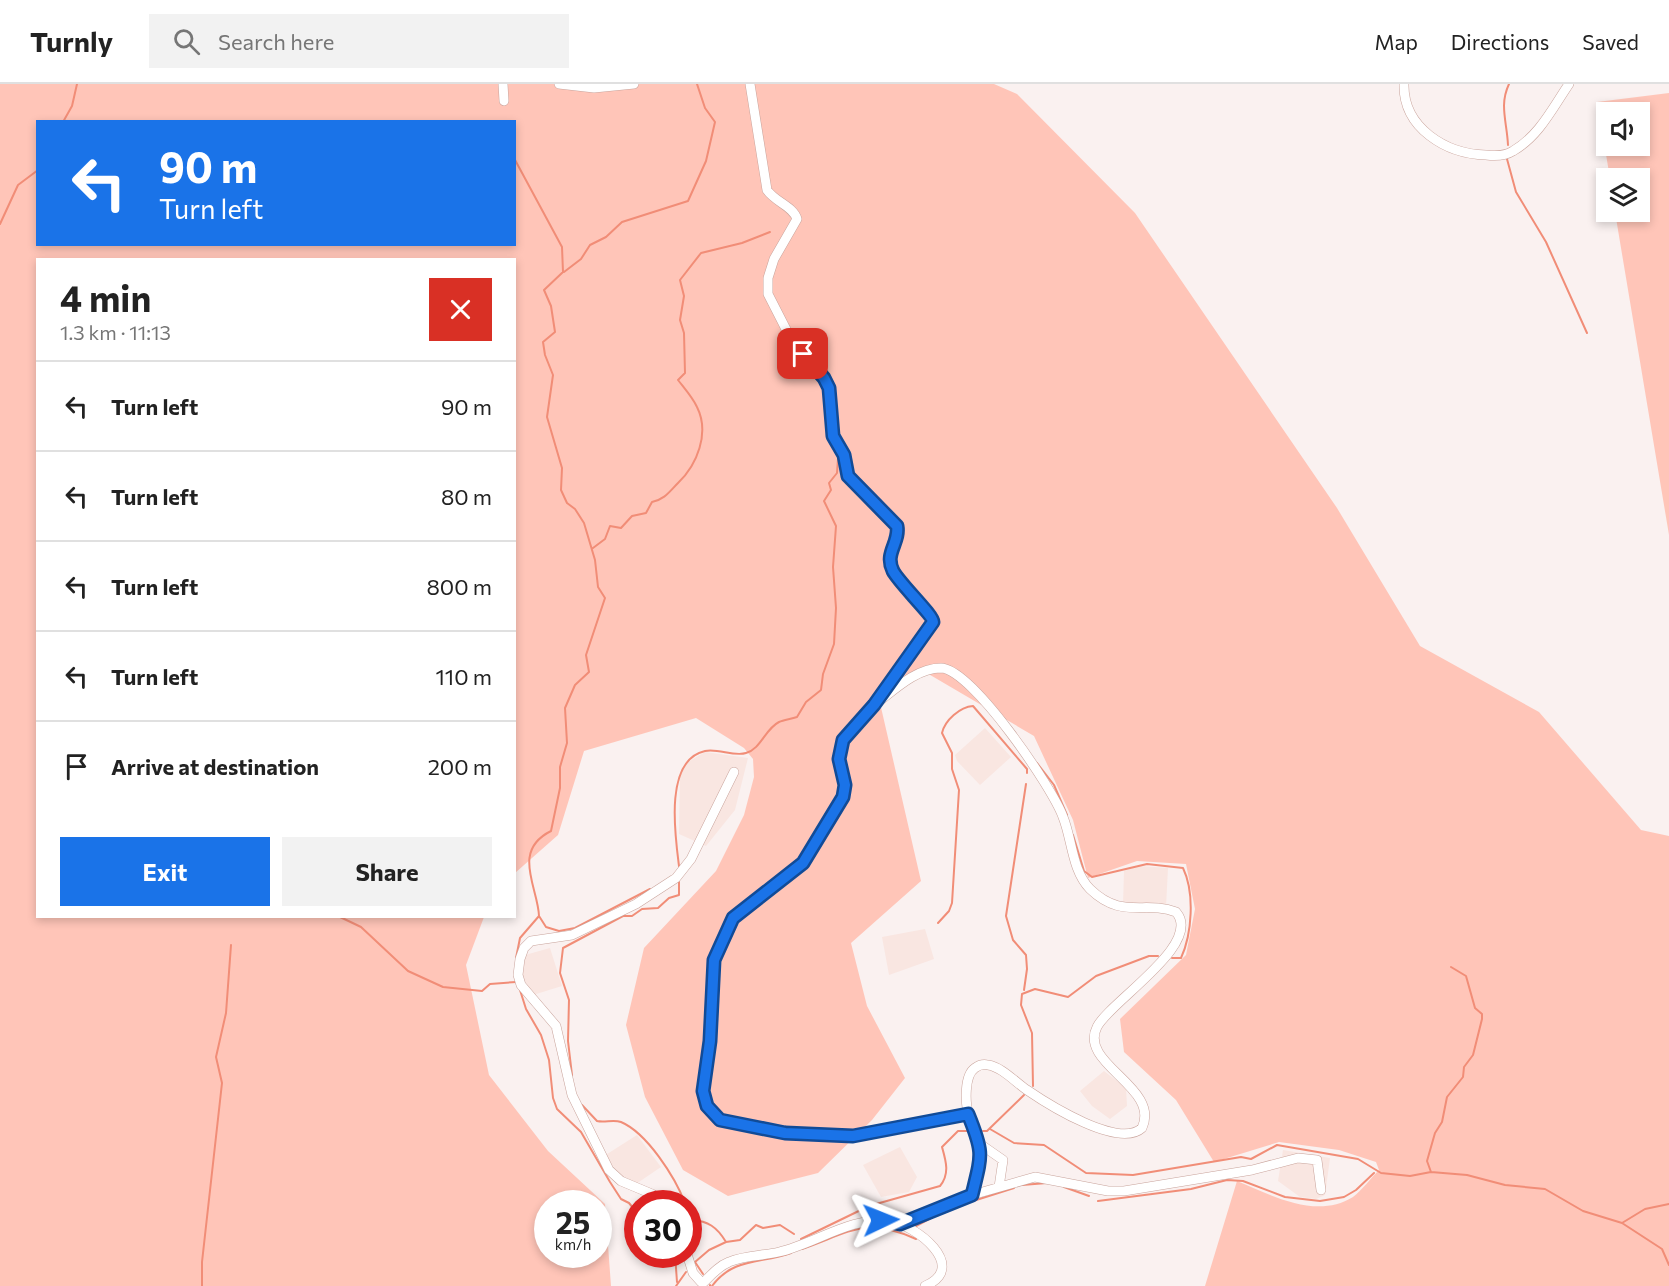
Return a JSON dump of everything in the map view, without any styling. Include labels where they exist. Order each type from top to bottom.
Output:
[{"type":"street","points":[[503,84],[504,101]]},
{"type":"street","points":[[559,84],[594,88],[634,84]]},
{"type":"street","points":[[750,84],[767,190],[773,198],[795,212],[797,219],[771,265],[767,287],[770,300],[790,337],[827,383],[831,398],[833,436],[844,455],[851,480],[897,526],[898,533],[890,552],[894,572],[910,595],[933,618],[931,626],[874,705],[843,740],[839,759],[845,785],[843,797],[811,853],[803,863],[738,913],[722,938],[712,968],[710,1041],[704,1096],[710,1112],[720,1120],[799,1135],[866,1135],[968,1114]]},
{"type":"street","points":[[1404,84],[1409,112],[1424,130],[1453,150],[1489,156],[1510,153],[1536,133],[1569,84]]},
{"type":"street","points":[[874,705],[921,672],[939,668],[958,674],[978,693],[1009,732],[1057,802],[1080,875],[1090,889],[1122,908],[1166,909],[1176,912],[1180,918],[1179,934],[1174,947],[1153,971],[1101,1020],[1094,1035],[1095,1045],[1104,1059],[1141,1100],[1145,1114],[1140,1130],[1125,1135],[1105,1131],[1038,1097],[998,1069],[987,1065],[975,1068],[969,1076],[968,1114],[980,1144],[980,1160],[972,1195]]},
{"type":"street","points":[[642,1190],[621,1181],[609,1170],[572,1095],[556,1026],[521,985],[518,975],[520,959],[529,942],[538,938],[572,935],[636,904],[676,878],[692,859],[734,772]]},
{"type":"street","points":[[980,1144],[1003,1160],[999,1187]]},
{"type":"street","points":[[900,1224],[972,1195],[1039,1177],[1099,1190],[1124,1191],[1258,1169],[1302,1158],[1317,1160],[1320,1190]]},
{"type":"street","points":[[691,1268],[703,1284],[722,1266],[736,1259],[786,1250],[866,1222],[881,1220],[900,1224],[928,1241],[940,1256],[939,1276],[925,1286]]},
{"type":"shaded area","points":[[0,84],[994,84],[1017,94],[1135,213],[1337,508],[1420,646],[1539,712],[1641,830],[1669,836],[1669,1286],[1205,1286],[1237,1181],[1294,1203],[1324,1206],[1353,1197],[1379,1170],[1376,1162],[1339,1150],[1279,1142],[1214,1162],[1176,1100],[1124,1052],[1120,1019],[1186,955],[1195,909],[1186,864],[1137,861],[1088,878],[1073,820],[1034,736],[920,669],[877,690],[921,881],[851,943],[867,1006],[905,1078],[872,1120],[818,1173],[728,1196],[683,1170],[645,1097],[626,1025],[644,948],[716,871],[744,815],[754,777],[753,759],[744,748],[696,718],[584,751],[558,835],[516,872],[516,258],[36,258],[36,918],[484,918],[466,965],[489,1075],[548,1151],[590,1190],[534,1190],[534,1268],[610,1268],[611,1286],[0,1286]]},
{"type":"shaded area","points":[[1669,93],[1669,535],[1617,222],[1650,222],[1650,168],[1608,168],[1606,156],[1650,156],[1650,102],[1597,102]]},
{"type":"shaded area","points":[[985,728],[1011,757],[980,785],[957,761],[955,755]]},
{"type":"shaded area","points":[[705,752],[748,758],[735,810],[706,846],[679,834],[680,773],[688,762]]},
{"type":"shaded area","points":[[1139,866],[1168,868],[1166,907],[1123,905],[1124,871]]},
{"type":"shaded area","points":[[925,929],[934,959],[889,975],[882,937]]},
{"type":"shaded area","points":[[550,948],[562,986],[533,995],[521,974],[525,955]]},
{"type":"shaded area","points":[[1104,1071],[1126,1088],[1127,1106],[1110,1119],[1092,1106],[1080,1091]]},
{"type":"shaded area","points":[[637,1135],[661,1167],[636,1184],[623,1178],[604,1156]]},
{"type":"shaded area","points":[[900,1147],[917,1177],[909,1192],[881,1197],[863,1165]]},
{"type":"shaded area","points":[[1283,1150],[1330,1158],[1325,1195],[1316,1199],[1300,1197],[1278,1181]]},
{"type":"waterway","points":[[64,120],[72,106],[77,84]]},
{"type":"waterway","points":[[564,272],[581,259],[590,245],[606,237],[622,222],[688,201],[706,161],[715,122],[705,108],[697,84]]},
{"type":"waterway","points":[[1508,145],[1504,99],[1509,84]]},
{"type":"waterway","points":[[1507,159],[1516,192],[1546,242],[1587,333]]},
{"type":"waterway","points":[[516,162],[562,247],[563,272],[544,290],[551,306],[555,332],[543,342],[545,355],[553,375],[547,417],[562,468],[561,490],[567,503],[575,509],[584,523],[595,560],[598,587],[605,598],[586,655],[589,672],[575,685],[565,708],[567,743],[560,767],[560,788],[551,831],[539,839],[529,859],[539,916],[520,938],[516,958]]},
{"type":"waterway","points":[[0,224],[18,185],[36,172]]},
{"type":"waterway","points":[[593,548],[605,539],[610,526],[621,528],[632,516],[646,513],[652,502],[669,492],[685,476],[700,448],[701,417],[693,400],[678,380],[685,373],[684,333],[680,320],[684,296],[680,280],[701,253],[742,243],[770,232]]},
{"type":"waterway","points":[[679,866],[675,800],[683,768],[692,757],[705,751],[736,754],[751,751],[774,725],[797,717],[806,702],[821,690],[823,674],[834,644],[836,608],[833,567],[836,526],[824,501],[831,490],[829,483],[837,473],[838,459]]},
{"type":"waterway","points":[[938,923],[949,911],[952,903],[959,790],[952,769],[952,753],[942,733],[946,723],[958,712],[973,706],[1027,769],[1027,773]]},
{"type":"waterway","points":[[1037,763],[1054,785],[1067,815]]},
{"type":"waterway","points":[[1024,990],[1026,955],[1013,940],[1006,916],[1026,784]]},
{"type":"waterway","points":[[1073,835],[1084,871],[1092,877],[1147,864],[1183,868],[1191,901],[1190,926],[1181,958],[1172,958]]},
{"type":"waterway","points":[[572,1075],[568,1041],[569,1000],[560,973],[563,948],[623,916],[632,916],[642,909],[658,908],[669,898],[679,895],[679,882]]},
{"type":"waterway","points":[[539,916],[546,927],[559,931],[575,928],[650,889]]},
{"type":"waterway","points":[[342,918],[361,927],[408,971],[443,987],[482,991],[490,984],[516,982]]},
{"type":"waterway","points":[[202,1286],[202,1262],[222,1083],[216,1057],[226,1013],[231,945]]},
{"type":"waterway","points":[[1033,1086],[1032,1033],[1021,1005],[1022,994],[1035,989],[1068,997],[1096,976],[1149,956],[1158,956]]},
{"type":"waterway","points":[[1431,1172],[1427,1161],[1435,1133],[1442,1122],[1447,1097],[1463,1077],[1464,1067],[1473,1055],[1482,1019],[1482,1014],[1475,1008],[1466,976],[1451,967]]},
{"type":"waterway","points":[[520,990],[526,1009],[541,1035],[549,1060],[553,1098],[557,1109],[581,1132],[610,1182],[624,1200]]},
{"type":"waterway","points":[[983,1131],[987,1131],[1024,1095]]},
{"type":"waterway","points":[[582,1105],[597,1121],[621,1122],[641,1136],[659,1157],[678,1190]]},
{"type":"waterway","points":[[990,1129],[1014,1143],[1044,1145],[1086,1173],[1133,1175],[1241,1157],[1251,1159],[1277,1145],[1358,1159],[1381,1173],[1410,1176],[1431,1172],[1467,1175],[1505,1185],[1545,1189],[1583,1211],[1622,1223],[1645,1209],[1669,1204]]},
{"type":"waterway","points":[[801,1239],[869,1206],[940,1186],[946,1172],[942,1147],[958,1131],[970,1131]]},
{"type":"waterway","points":[[1098,1201],[1191,1189],[1227,1180],[1243,1181],[1285,1197],[1320,1201],[1344,1197],[1356,1190],[1374,1173]]},
{"type":"waterway","points":[[1022,1185],[1047,1183]]},
{"type":"waterway","points":[[1064,1187],[1089,1196]]},
{"type":"waterway","points":[[916,1226],[948,1209],[1014,1188]]},
{"type":"waterway","points":[[702,1222],[716,1229],[726,1242]]},
{"type":"waterway","points":[[1622,1223],[1662,1249],[1669,1265]]},
{"type":"waterway","points":[[703,1274],[695,1262],[709,1250],[726,1242],[740,1240],[756,1225],[763,1228],[780,1225],[794,1234]]},
{"type":"waterway","points":[[802,1249],[858,1229],[884,1228],[916,1239]]},
{"type":"waterway","points":[[712,1286],[729,1270],[738,1266],[791,1253]]},
{"type":"waterway","points":[[676,1268],[677,1282]]},
{"type":"waterway","points":[[676,1286],[686,1272]]},
{"type":"route","points":[[803,354],[824,378],[829,388],[832,433],[844,455],[848,476],[854,485],[897,526],[898,533],[890,552],[891,566],[910,595],[931,615],[933,622],[874,705],[843,740],[839,759],[845,785],[843,797],[807,859],[738,913],[728,925],[712,968],[710,1041],[703,1083],[704,1096],[710,1112],[720,1120],[799,1135],[866,1135],[968,1114],[976,1130],[981,1149],[972,1195],[900,1224],[881,1220]]}]
